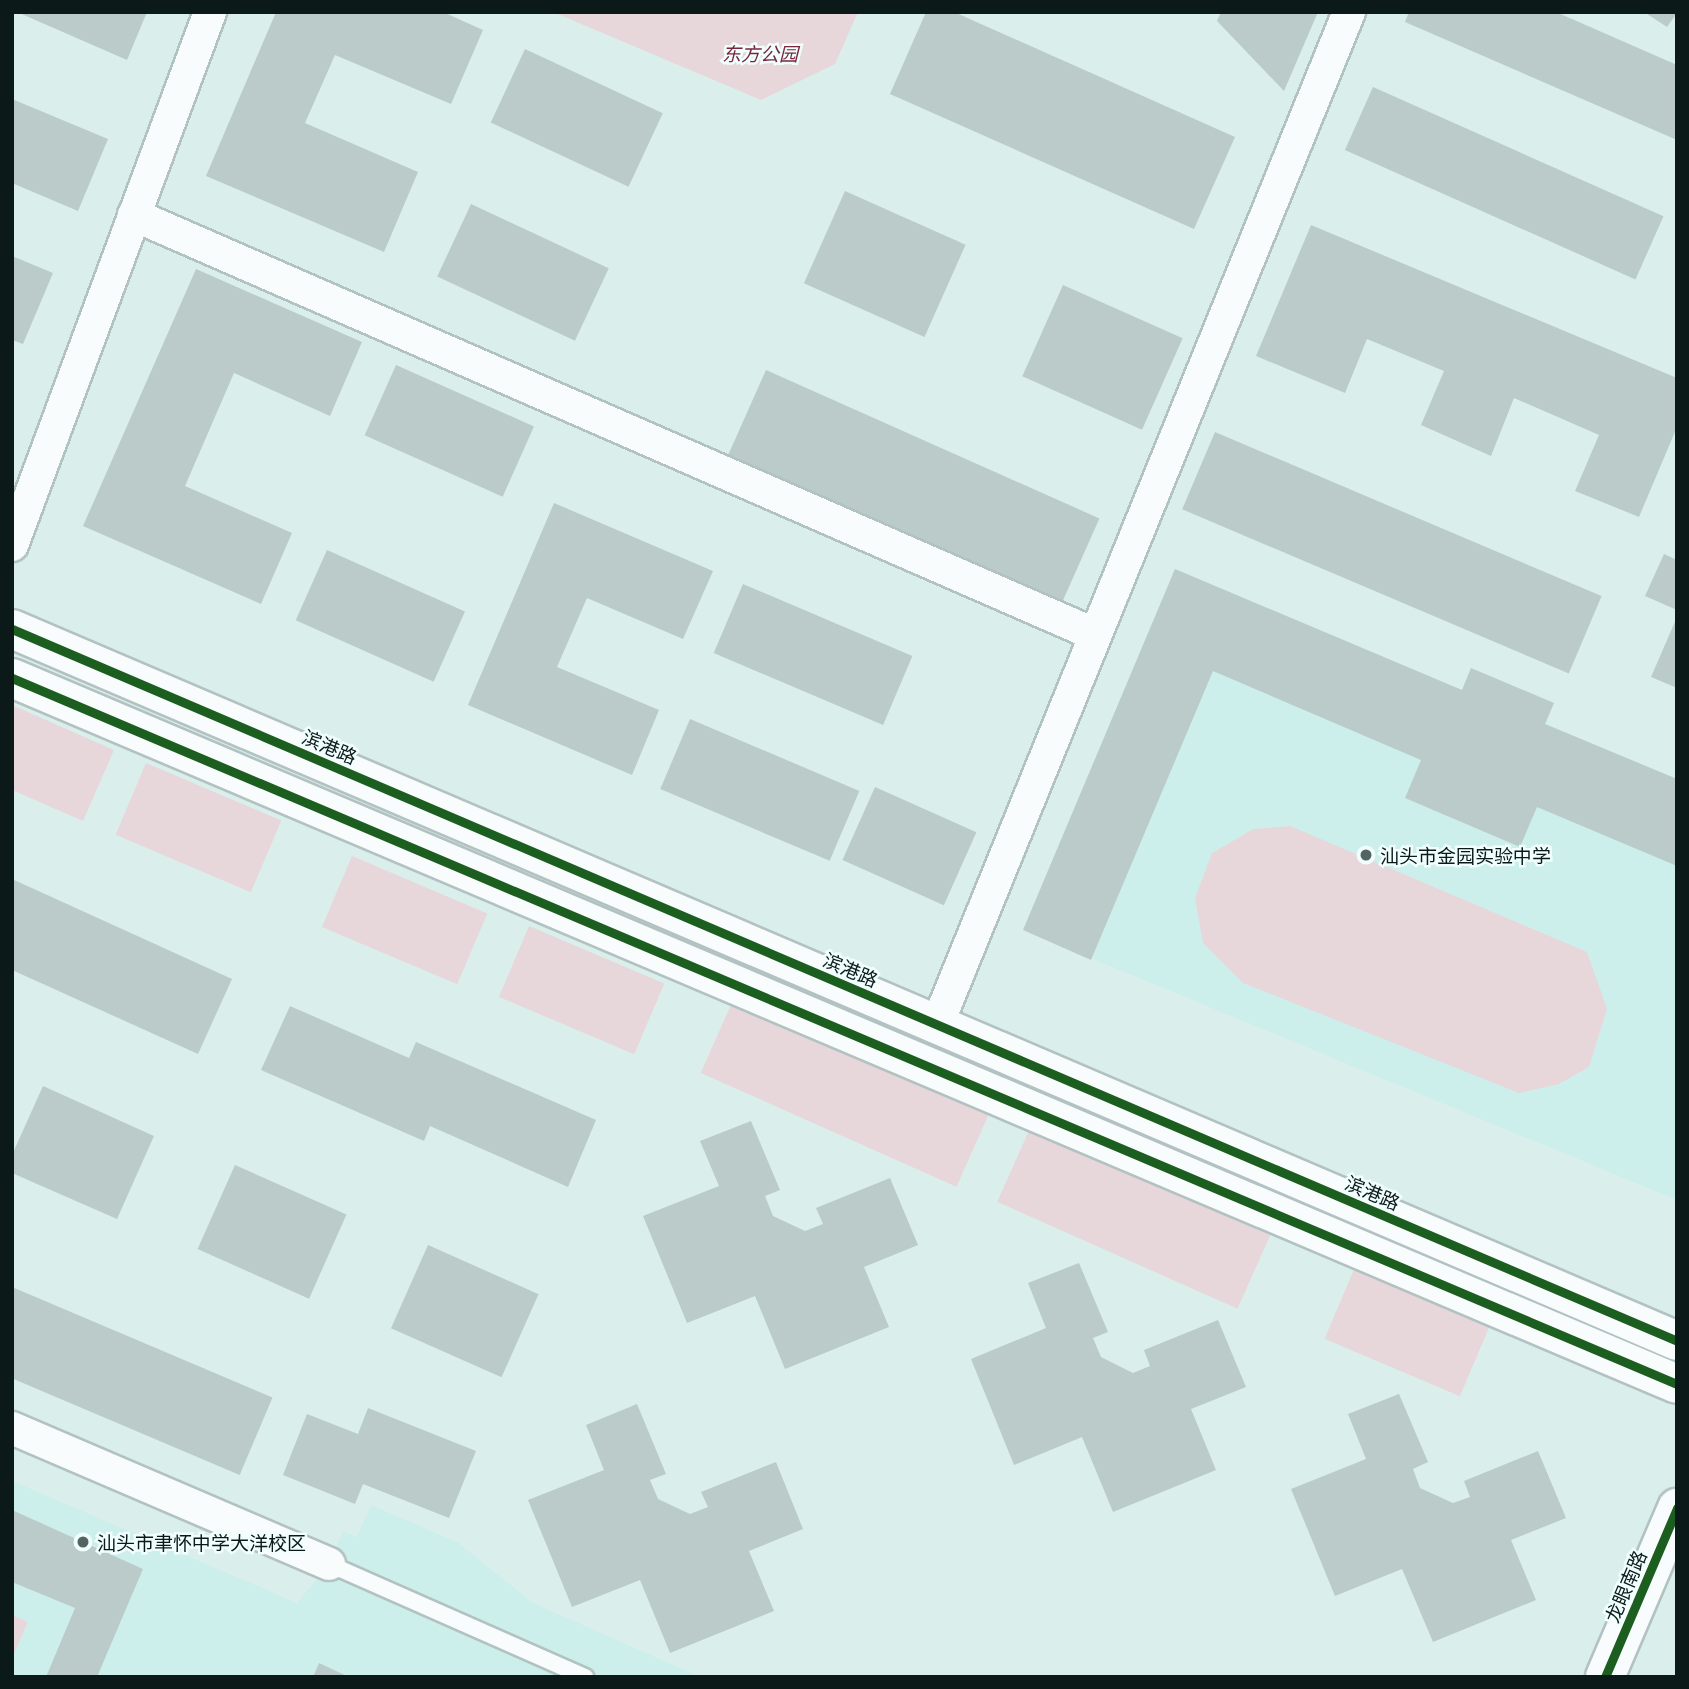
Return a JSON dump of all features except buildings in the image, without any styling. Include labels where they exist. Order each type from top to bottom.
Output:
[{"type":"street","points":[[12,545],[210,12]]},
{"type":"street","points":[[937,1025],[1349,12]]},
{"type":"street","points":[[134,215],[1094,634]]},
{"type":"street","name":"滨港路","points":[[12,629],[1677,1341]]},
{"type":"street","points":[[12,678],[1677,1384]]},
{"type":"street","points":[[12,1428],[329,1563]]},
{"type":"street","name":"龙眼南路","points":[[1605,1677],[1677,1508]]},
{"type":"lane","points":[[329,1563],[585,1677]]},
{"type":"shaded area","name":"汕头市金园实验中学","points":[[1175,569],[1462,690],[1471,668],[1554,703],[1546,724],[1677,779],[1677,1200],[1023,930]]},
{"type":"shaded area","points":[[12,1481],[297,1603],[329,1564],[343,1531],[357,1537],[371,1505],[457,1542],[533,1603],[700,1677],[12,1677]]},
{"type":"green space","name":"东方公园","points":[[553,12],[858,12],[835,64],[761,100]]},
{"type":"green space","points":[[12,705],[114,750],[83,821],[12,790]]},
{"type":"green space","points":[[146,763],[281,820],[251,892],[116,835]]},
{"type":"green space","points":[[1290,826],[1587,952],[1607,1009],[1589,1067],[1559,1084],[1519,1093],[1243,983],[1203,943],[1195,898],[1212,853],[1253,829]]},
{"type":"green space","points":[[352,856],[487,913],[457,984],[322,927]]},
{"type":"green space","points":[[529,926],[664,983],[634,1054],[499,997]]},
{"type":"green space","points":[[734,998],[990,1112],[956,1187],[701,1073]]},
{"type":"green space","points":[[1031,1126],[1271,1233],[1238,1309],[997,1202]]},
{"type":"green space","points":[[1355,1267],[1490,1324],[1460,1396],[1325,1339]]},
{"type":"green space","points":[[12,1615],[28,1622],[12,1658]]},
{"type":"cycle path","points":[[12,629],[1677,1341]]},
{"type":"cycle path","points":[[12,678],[1677,1384]]},
{"type":"cycle path","points":[[1605,1677],[1677,1508]]},
{"type":"place","name":"汕头市金园实验中学","points":[[1366,855]]},
{"type":"place","name":"汕头市聿怀中学大洋校区","points":[[83,1542]]}]
